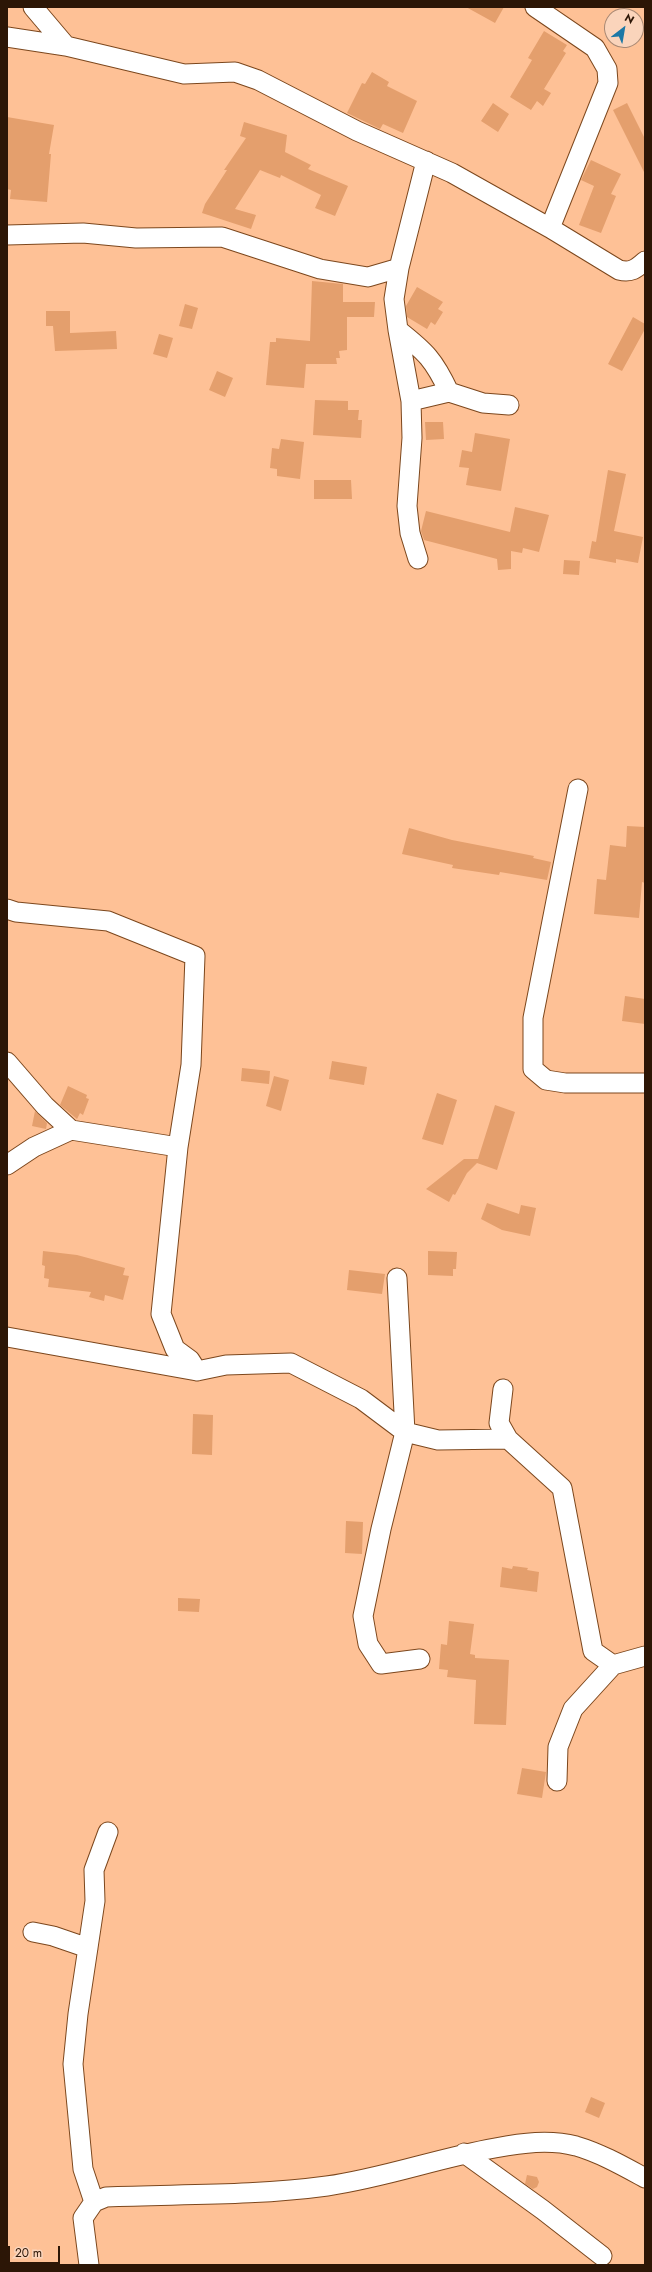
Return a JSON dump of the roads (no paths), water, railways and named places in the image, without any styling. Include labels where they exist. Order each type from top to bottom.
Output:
[{"type":"street","points":[[33,7],[66,46]]},
{"type":"street","points":[[535,7],[595,48],[607,69],[608,83],[550,228]]},
{"type":"street","points":[[7,37],[66,46],[184,74],[235,72],[258,80],[357,131],[452,173],[550,228],[619,270],[627,272],[641,270]]},
{"type":"street","points":[[418,559],[410,533],[407,506],[412,438],[411,401],[394,299],[399,268],[426,162]]},
{"type":"street","points":[[7,235],[82,233],[136,238],[222,237],[320,269],[368,277],[399,268]]},
{"type":"street","points":[[398,330],[421,348],[436,365],[449,392]]},
{"type":"street","points":[[411,401],[449,392],[483,403],[509,405]]},
{"type":"street","points":[[578,789],[533,1018],[533,1069],[546,1080],[565,1083],[645,1083]]},
{"type":"street","points":[[7,909],[16,912],[108,921],[195,956],[191,1065],[178,1147],[161,1314],[175,1349],[190,1360],[197,1371]]},
{"type":"street","points":[[7,1062],[45,1106],[71,1130],[178,1147]]},
{"type":"street","points":[[7,1165],[34,1148],[71,1130]]},
{"type":"street","points":[[397,1278],[405,1432],[381,1529],[363,1616],[368,1644],[380,1664],[420,1659]]},
{"type":"street","points":[[7,1337],[197,1371],[226,1365],[291,1364],[361,1399],[405,1432],[438,1440],[508,1439]]},
{"type":"street","points":[[503,1389],[500,1422],[508,1439],[562,1488],[593,1651],[613,1665]]},
{"type":"street","points":[[557,1781],[558,1747],[573,1709],[613,1665],[645,1656]]},
{"type":"street","points":[[94,2202],[83,2169],[72,2064],[95,1901],[94,1870],[108,1832]]},
{"type":"street","points":[[33,1932],[53,1936],[88,1948]]},
{"type":"street","points":[[89,2265],[83,2218],[94,2202],[106,2197],[260,2192],[326,2186],[376,2178],[464,2153],[517,2144],[562,2144],[592,2152],[645,2178]]},
{"type":"street","points":[[464,2153],[543,2210],[602,2256]]}]
